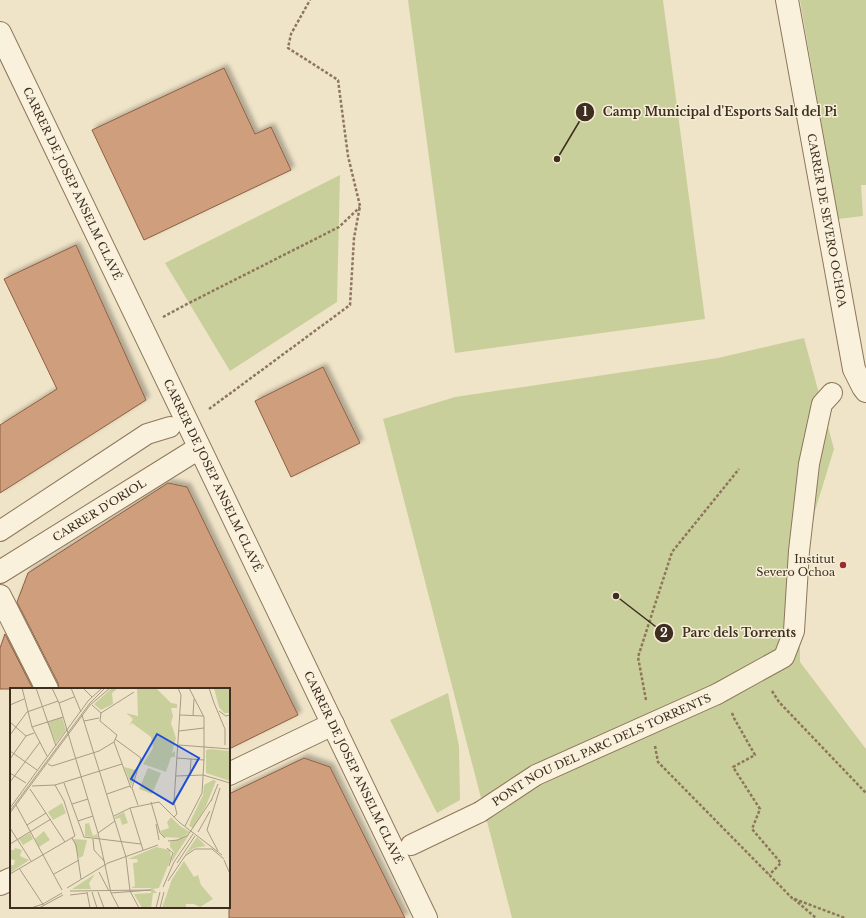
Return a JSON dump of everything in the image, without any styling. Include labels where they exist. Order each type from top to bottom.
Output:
[{"type":"street","name":"CARRER DE SEVERO OCHOA","points":[[787,0],[854,369],[862,387],[866,391]]},
{"type":"street","name":"CARRER DE JOSEP ANSELM CLAVÉ","points":[[0,33],[426,918]]},
{"type":"street","name":"PONT NOU DEL PARC DELS TORRENTS","points":[[411,845],[480,812],[536,775],[717,694],[784,657],[794,631],[799,552],[809,464],[822,404],[832,393]]},
{"type":"street","points":[[0,531],[147,434],[170,427]]},
{"type":"street","name":"CARRER D'ORIOL","points":[[0,572],[199,448]]},
{"type":"street","points":[[0,596],[46,688]]},
{"type":"street","points":[[230,774],[333,724]]},
{"type":"street","points":[[0,884],[10,879]]},
{"type":"path","points":[[208,410],[350,305],[354,238],[360,206],[348,156],[338,80],[288,48],[291,34],[310,0]]},
{"type":"path","points":[[163,317],[339,227],[360,206]]},
{"type":"path","points":[[760,669],[779,702],[866,792]]},
{"type":"path","points":[[734,718],[754,755],[733,767],[760,809],[752,829],[781,863],[769,875]]},
{"type":"path","points":[[792,898],[816,918]]},
{"type":"green space","points":[[408,0],[663,0],[705,319],[455,353]]},
{"type":"green space","points":[[800,0],[866,0],[866,185],[861,185],[863,216],[838,219]]},
{"type":"green space","points":[[340,175],[337,302],[230,371],[165,263]]},
{"type":"green space","points":[[804,338],[834,449],[815,511],[806,560],[800,633],[800,662],[866,749],[866,918],[512,918],[383,419],[455,397],[718,358]]},
{"type":"green space","points":[[448,693],[459,746],[460,800],[437,813],[390,720]]},
{"type":"building","points":[[224,68],[255,134],[271,127],[291,170],[144,240],[92,130]]},
{"type":"building","points":[[76,245],[146,400],[0,493],[0,425],[57,389],[4,279]]},
{"type":"building","points":[[323,367],[360,443],[291,477],[255,401]]},
{"type":"building","points":[[168,483],[187,487],[298,715],[230,749],[230,688],[59,688],[58,683],[17,602],[28,573]]},
{"type":"building","points":[[5,634],[32,688],[0,689],[0,648]]},
{"type":"building","points":[[304,758],[330,767],[405,918],[229,918],[230,794]]},
{"type":"place","name":"Camp Municipal d'Esports Salt del Pi","points":[[557,159]]},
{"type":"place","name":"Institut Severo Ochoa","points":[[843,565]]},
{"type":"place","name":"Parc dels Torrents","points":[[616,596]]}]
